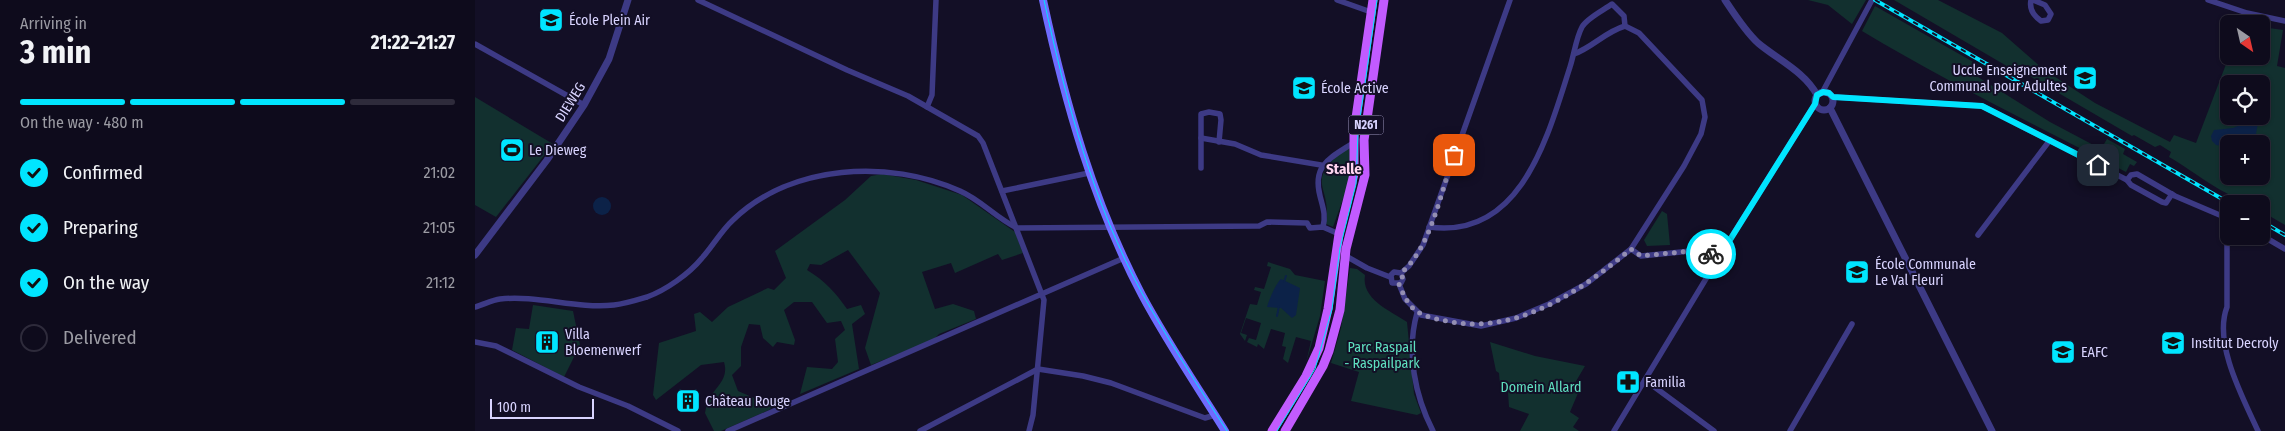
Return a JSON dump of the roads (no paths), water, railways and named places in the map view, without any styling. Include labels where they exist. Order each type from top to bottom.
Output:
[{"type":"main road","points":[[1043,0],[1057,68],[1089,173],[1109,226],[1141,294],[1225,431]]},
{"type":"main road","name":"N261","points":[[1272,431],[1307,376],[1319,348],[1339,234],[1354,174],[1353,142],[1373,0]]},
{"type":"main road","name":"N261","points":[[1285,431],[1316,381],[1329,351],[1340,310],[1346,256],[1365,175],[1364,140],[1384,0]]},
{"type":"street","name":"DIEWEG","points":[[475,255],[547,160],[584,105],[609,59],[628,0]]},
{"type":"street","points":[[698,0],[839,67],[908,96],[978,136],[983,143],[1043,293],[1044,300],[1033,416],[1029,431]]},
{"type":"street","points":[[927,107],[932,95],[936,0]]},
{"type":"street","points":[[1337,0],[1371,12]]},
{"type":"street","points":[[1390,277],[1394,272],[1401,273],[1409,266],[1423,245],[1509,0]]},
{"type":"street","points":[[1725,0],[1737,19],[1758,43],[1820,93],[1829,93],[1833,97],[1982,106],[2127,180],[2161,202],[2165,203],[2172,194]]},
{"type":"street","points":[[1614,431],[1815,104],[1872,0]]},
{"type":"street","points":[[2208,0],[2247,13],[2285,21]]},
{"type":"street","points":[[1429,227],[1444,229],[1461,227],[1496,213],[1518,191],[1534,168],[1568,75],[1582,26],[1613,4],[1624,16],[1625,26]]},
{"type":"street","points":[[1399,284],[1405,299],[1417,314],[1454,323],[1481,326],[1516,318],[1549,304],[1586,284],[1631,249],[1684,166],[1701,134],[1705,117],[1702,100],[1639,33],[1625,26],[1611,30],[1584,50],[1574,54]]},
{"type":"street","points":[[475,44],[584,105]]},
{"type":"street","points":[[1815,104],[1822,110],[1830,108],[1833,103],[1833,97]]},
{"type":"street","points":[[1830,108],[1992,431]]},
{"type":"street","points":[[1201,168],[1201,114],[1209,112],[1220,114],[1219,142]]},
{"type":"street","points":[[1201,138],[1235,144],[1269,157],[1321,165]]},
{"type":"street","points":[[1978,235],[2050,140]]},
{"type":"street","points":[[1323,227],[1325,215],[1318,179],[1321,165],[1353,142]]},
{"type":"street","points":[[475,307],[499,300],[532,298],[613,305],[648,296],[680,278],[702,259],[732,220],[748,206],[800,180],[829,174],[867,171],[905,175],[942,184],[962,192],[1005,222],[1017,228],[1259,226],[1267,222],[1307,223],[1310,228],[1323,227],[1339,234]]},
{"type":"street","points":[[1002,191],[1089,173]]},
{"type":"street","points":[[2127,180],[2131,175],[2137,174],[2172,194],[2220,216]]},
{"type":"street","points":[[2270,241],[2285,249]]},
{"type":"street","points":[[2227,245],[2227,307],[2224,313],[2225,350],[2259,431]]},
{"type":"street","points":[[1631,249],[1641,256],[1701,250],[1718,259]]},
{"type":"street","points":[[1346,256],[1367,268],[1390,277]]},
{"type":"street","points":[[728,431],[1125,258]]},
{"type":"street","points":[[1399,284],[1403,279],[1401,273]]},
{"type":"street","points":[[1390,277],[1392,283],[1399,284]]},
{"type":"street","points":[[1417,314],[1413,346],[1417,391],[1422,409],[1433,431]]},
{"type":"street","points":[[1790,431],[1852,324]]},
{"type":"street","points":[[475,342],[496,346],[579,387],[627,406],[678,431]]},
{"type":"street","points":[[920,431],[1037,369],[1083,376],[1111,383],[1205,418],[1215,415]]},
{"type":"street","points":[[1645,380],[1714,431]]},
{"type":"water","points":[[2240,125],[2258,125],[2255,135],[2220,135],[2220,146],[2212,141],[2211,136],[2214,130],[2233,128]]},
{"type":"water","points":[[602,197],[608,200],[611,206],[608,212],[602,215],[596,212],[593,206],[596,200]]},
{"type":"water","points":[[1281,279],[1300,288],[1296,315],[1292,318],[1281,308],[1267,307]]},
{"type":"waterway","points":[[1284,282],[1286,276]]},
{"type":"waterway","points":[[1277,316],[1279,306]]},
{"type":"tram line","points":[[1044,0],[1062,76],[1083,151],[1125,260],[1173,346],[1227,431]]},
{"type":"tram line","points":[[1277,431],[1315,369],[1332,309],[1340,248],[1356,184],[1358,132],[1377,0]]},
{"type":"railway","points":[[1875,0],[2220,198]]},
{"type":"railway","points":[[2270,226],[2285,235]]},
{"type":"place","name":"École Plein Air","points":[[551,20]]},
{"type":"place","name":"Uccle Enseignement Communal pour Adultes","points":[[2085,78]]},
{"type":"place","name":"École Active","points":[[1304,88]]},
{"type":"place","name":"Le Dieweg","points":[[512,150]]},
{"type":"place","name":"École Communale Le Val Fleuri","points":[[1857,272]]},
{"type":"place","name":"Villa Bloemenwerf","points":[[547,342]]},
{"type":"place","name":"Institut Decroly","points":[[2173,343]]},
{"type":"place","name":"EAFC","points":[[2063,352]]},
{"type":"place","name":"Familia","points":[[1628,382]]},
{"type":"place","name":"Château Rouge","points":[[688,401]]},
{"type":"district","name":"Stalle","points":[[1344,169]]},
{"type":"park label","name":"Parc Raspail - Raspailpark","points":[[1382,356]]},
{"type":"park label","name":"Domein Allard","points":[[1541,387]]}]
